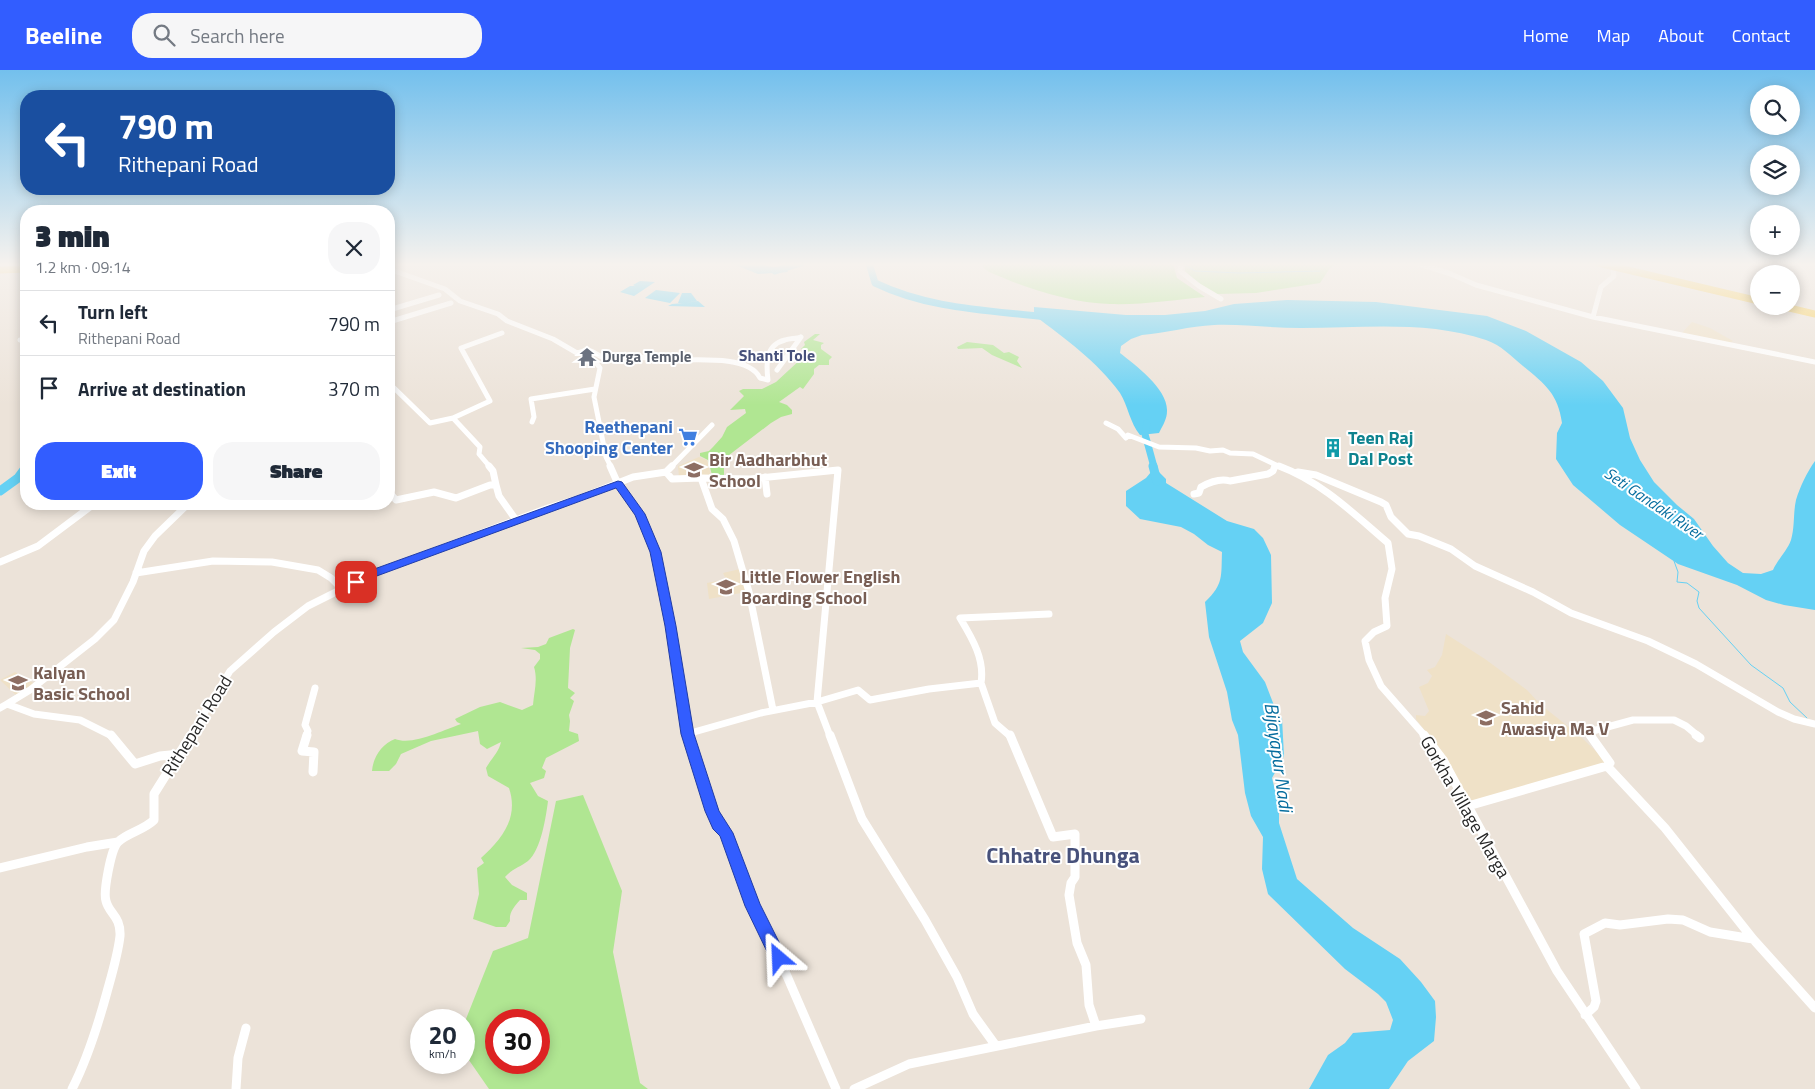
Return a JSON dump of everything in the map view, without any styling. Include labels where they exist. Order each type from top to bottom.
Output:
[{"type":"main road","points":[[1800,311],[1815,314]]},
{"type":"street","points":[[395,320],[426,311]]},
{"type":"street","points":[[489,311],[498,314],[507,322],[553,339],[577,353],[586,350],[593,351],[604,358],[613,360],[628,356],[658,360],[721,359],[728,364],[740,364],[754,369],[759,373],[760,378],[768,380],[765,362],[770,350],[779,342],[801,337],[777,370]]},
{"type":"street","points":[[1571,311],[1592,317],[1815,362]]},
{"type":"street","points":[[1592,317],[1594,311]]},
{"type":"street","points":[[395,390],[430,423],[453,418],[490,401],[461,348],[502,333]]},
{"type":"street","points":[[586,350],[600,368],[595,389],[595,404],[606,457],[618,484],[640,514],[655,552],[670,626],[687,734],[712,811],[718,825],[726,833],[753,906],[787,976],[836,1089]]},
{"type":"street","points":[[532,422],[534,417],[532,399],[595,389]]},
{"type":"street","points":[[453,418],[468,432],[480,448],[479,454],[493,471],[499,496],[516,520]]},
{"type":"street","name":"Gorkha Village Marga","points":[[1106,422],[1121,430],[1126,438],[1128,435],[1133,436],[1152,445],[1166,448],[1196,448],[1210,451],[1223,450],[1230,453],[1253,454],[1276,466],[1293,470],[1316,484],[1388,543],[1392,569],[1385,598],[1387,626],[1374,632],[1365,641],[1369,660],[1381,686],[1418,726],[1442,760],[1518,902],[1585,1015],[1636,1089]]},
{"type":"street","points":[[712,425],[666,472],[672,479],[765,477],[838,470],[822,635],[818,702],[862,820],[925,920],[956,977],[973,1014],[996,1046]]},
{"type":"street","points":[[1194,494],[1210,482],[1268,474],[1276,466]]},
{"type":"street","points":[[1293,470],[1316,475],[1381,502],[1386,505],[1391,517],[1408,534],[1419,536],[1451,549],[1475,566],[1533,592],[1563,609],[1648,641],[1696,664],[1778,712],[1794,719],[1815,724]]},
{"type":"street","name":"Rithepani Road","points":[[118,842],[149,826],[154,820],[154,794],[230,671],[274,632],[308,606],[370,575],[516,520],[633,477],[666,472]]},
{"type":"street","points":[[765,477],[767,494]]},
{"type":"street","points":[[701,478],[712,509],[723,520],[734,541],[749,592],[773,710]]},
{"type":"street","points":[[395,499],[402,500],[434,492],[446,493],[450,498],[456,498],[490,485],[496,485]]},
{"type":"street","points":[[0,562],[38,546],[86,510]]},
{"type":"street","points":[[4,706],[30,690],[95,639],[114,620],[136,573],[144,550],[155,536],[182,510]]},
{"type":"street","points":[[136,573],[214,561],[272,562],[318,570],[343,590]]},
{"type":"street","points":[[1049,614],[960,618],[976,644],[983,676],[980,683],[995,723],[1009,733],[1053,837],[1075,834],[1075,877],[1070,884],[1070,912],[1074,919],[1077,943],[1086,965],[1089,1005],[1096,1026]]},
{"type":"street","points":[[687,734],[773,710],[818,702],[858,690],[870,700],[929,689],[980,683]]},
{"type":"street","points":[[313,772],[314,752],[302,751],[308,731],[305,725],[315,688]]},
{"type":"street","points":[[4,706],[34,714],[80,720],[111,734],[135,764],[160,756],[180,754]]},
{"type":"street","points":[[1468,806],[1606,766],[1610,763],[1608,757],[1598,750],[1591,739],[1589,732],[1593,730],[1618,726],[1633,720],[1674,720],[1686,726],[1700,738]]},
{"type":"street","points":[[1606,766],[1665,828],[1753,939],[1815,1008]]},
{"type":"street","points":[[0,868],[87,847],[118,842]]},
{"type":"street","points":[[72,1089],[81,1072],[97,1029],[113,971],[120,934],[117,917],[106,902],[105,894],[112,856],[118,842]]},
{"type":"street","points":[[1585,1015],[1594,1007],[1596,1001],[1584,934],[1595,927],[1606,923],[1620,925],[1648,920],[1683,920],[1710,932],[1753,939]]},
{"type":"street","points":[[854,1089],[909,1064],[1096,1026],[1141,1019]]},
{"type":"street","points":[[236,1089],[235,1076],[239,1048],[246,1028]]},
{"type":"shaded area","points":[[1692,322],[1710,328],[1733,341],[1729,344],[1681,334]]},
{"type":"shaded area","name":"Bir Aadharbhut School","points":[[699,457],[707,460],[711,475],[679,477],[678,466]]},
{"type":"shaded area","name":"Little Flower English Boarding School","points":[[740,569],[746,592],[709,599],[707,583],[726,579],[723,573]]},
{"type":"shaded area","name":"Sahid Awasiya Ma V","points":[[1446,634],[1485,659],[1527,690],[1541,705],[1579,735],[1608,763],[1469,802],[1432,740],[1416,719],[1416,715],[1425,716],[1429,711],[1419,687],[1428,683],[1432,676],[1427,670],[1435,667],[1442,655]]},
{"type":"shaded area","name":"Kalyan Basic School","points":[[15,672],[35,684],[17,696],[0,680]]},
{"type":"green space","points":[[815,334],[820,334],[813,340],[824,343],[821,345],[821,349],[832,357],[829,360],[829,365],[819,365],[814,369],[814,374],[803,389],[800,387],[779,402],[787,405],[792,410],[792,414],[781,417],[771,423],[720,462],[720,466],[724,467],[724,475],[712,475],[708,460],[700,456],[700,453],[709,451],[722,437],[727,427],[746,413],[745,409],[730,410],[744,396],[739,391],[743,389],[762,389],[776,382],[802,358],[806,349],[801,349],[805,345],[804,342]]},
{"type":"green space","points":[[967,342],[993,345],[1004,353],[1009,352],[1019,357],[1017,361],[1022,368],[992,355],[982,348],[958,349],[957,347]]},
{"type":"green space","points":[[573,629],[575,630],[570,648],[568,688],[575,693],[570,698],[574,701],[569,715],[569,731],[578,734],[579,741],[546,758],[542,768],[546,771],[544,778],[530,783],[538,796],[548,801],[540,841],[533,856],[505,877],[512,885],[527,893],[527,900],[520,900],[516,905],[511,912],[510,921],[506,927],[496,927],[473,919],[479,894],[477,868],[484,863],[481,858],[496,843],[507,827],[512,809],[509,788],[488,776],[486,768],[497,752],[501,742],[487,749],[480,744],[478,731],[431,741],[401,754],[396,764],[389,771],[372,771],[373,766],[376,756],[382,748],[395,739],[402,741],[419,739],[437,733],[461,724],[455,719],[480,707],[500,702],[522,710],[533,705],[536,681],[534,667],[540,659],[540,654],[535,650],[521,648],[538,647],[546,644],[549,638]]},
{"type":"green space","points":[[583,795],[622,891],[613,952],[640,1083],[648,1089],[489,1089],[475,1069],[475,1009],[470,1009],[493,951],[528,938],[556,801]]},
{"type":"water","points":[[1034,311],[1075,311],[1126,315],[1165,315],[1205,311],[1444,311],[1487,316],[1526,331],[1581,362],[1603,381],[1623,408],[1630,438],[1640,460],[1654,482],[1694,519],[1728,563],[1743,573],[1761,574],[1773,570],[1791,540],[1796,500],[1804,480],[1815,461],[1815,610],[1766,600],[1737,585],[1678,564],[1620,525],[1573,485],[1556,459],[1557,433],[1562,423],[1557,404],[1549,390],[1506,351],[1486,340],[1441,330],[1394,326],[1301,328],[1214,325],[1142,335],[1131,339],[1121,346],[1120,353],[1157,386],[1166,403],[1167,411],[1166,419],[1159,433],[1140,435],[1123,398],[1111,381],[1080,351],[1034,315]]},
{"type":"water","points":[[1151,472],[1159,472],[1166,479],[1166,483],[1227,521],[1254,529],[1263,538],[1271,555],[1272,603],[1263,623],[1240,641],[1243,652],[1265,682],[1275,708],[1282,718],[1284,756],[1272,778],[1279,806],[1279,823],[1297,879],[1353,928],[1400,959],[1435,1001],[1434,1041],[1408,1061],[1389,1089],[1309,1089],[1328,1055],[1345,1043],[1353,1033],[1390,1030],[1393,1020],[1386,1002],[1345,969],[1268,894],[1262,869],[1263,837],[1251,816],[1245,793],[1238,735],[1232,720],[1227,692],[1209,637],[1205,602],[1218,585],[1221,574],[1222,552],[1181,527],[1140,519],[1126,506],[1126,491],[1146,478]]},
{"type":"waterway","name":"Seti Gandaki River","points":[[985,311],[1046,317]]},
{"type":"waterway","name":"Bijayapur Nadi","points":[[1147,423],[1145,434],[1154,467]]},
{"type":"waterway","name":"Bijayapur Nadi","points":[[1153,466],[1157,481]]},
{"type":"waterway","points":[[0,491],[20,475]]},
{"type":"waterway","points":[[1674,561],[1678,572],[1677,582],[1687,583],[1699,592],[1697,601],[1699,608],[1751,665],[1783,688],[1790,702],[1807,718]]},
{"type":"place","name":"Durga Temple","points":[[587,357]]},
{"type":"place","name":"Reethepani Shooping Center","points":[[688,437]]},
{"type":"place","name":"Teen Raj Dal Post","points":[[1333,448]]},
{"type":"place","name":"Bir Aadharbhut School","points":[[694,470]]},
{"type":"place","name":"Little Flower English Boarding School","points":[[726,587]]},
{"type":"place","name":"Kalyan Basic School","points":[[18,683]]},
{"type":"place","name":"Sahid Awasiya Ma V","points":[[1486,718]]},
{"type":"district","name":"Shanti Tole","points":[[777,355]]},
{"type":"district","name":"Chhatre Dhunga","points":[[1063,855]]},
{"type":"route","points":[[356,582],[548,508],[618,484],[640,514],[655,552],[670,626],[682,712],[687,734],[712,811],[718,825],[726,833],[753,906],[779,958]]}]
